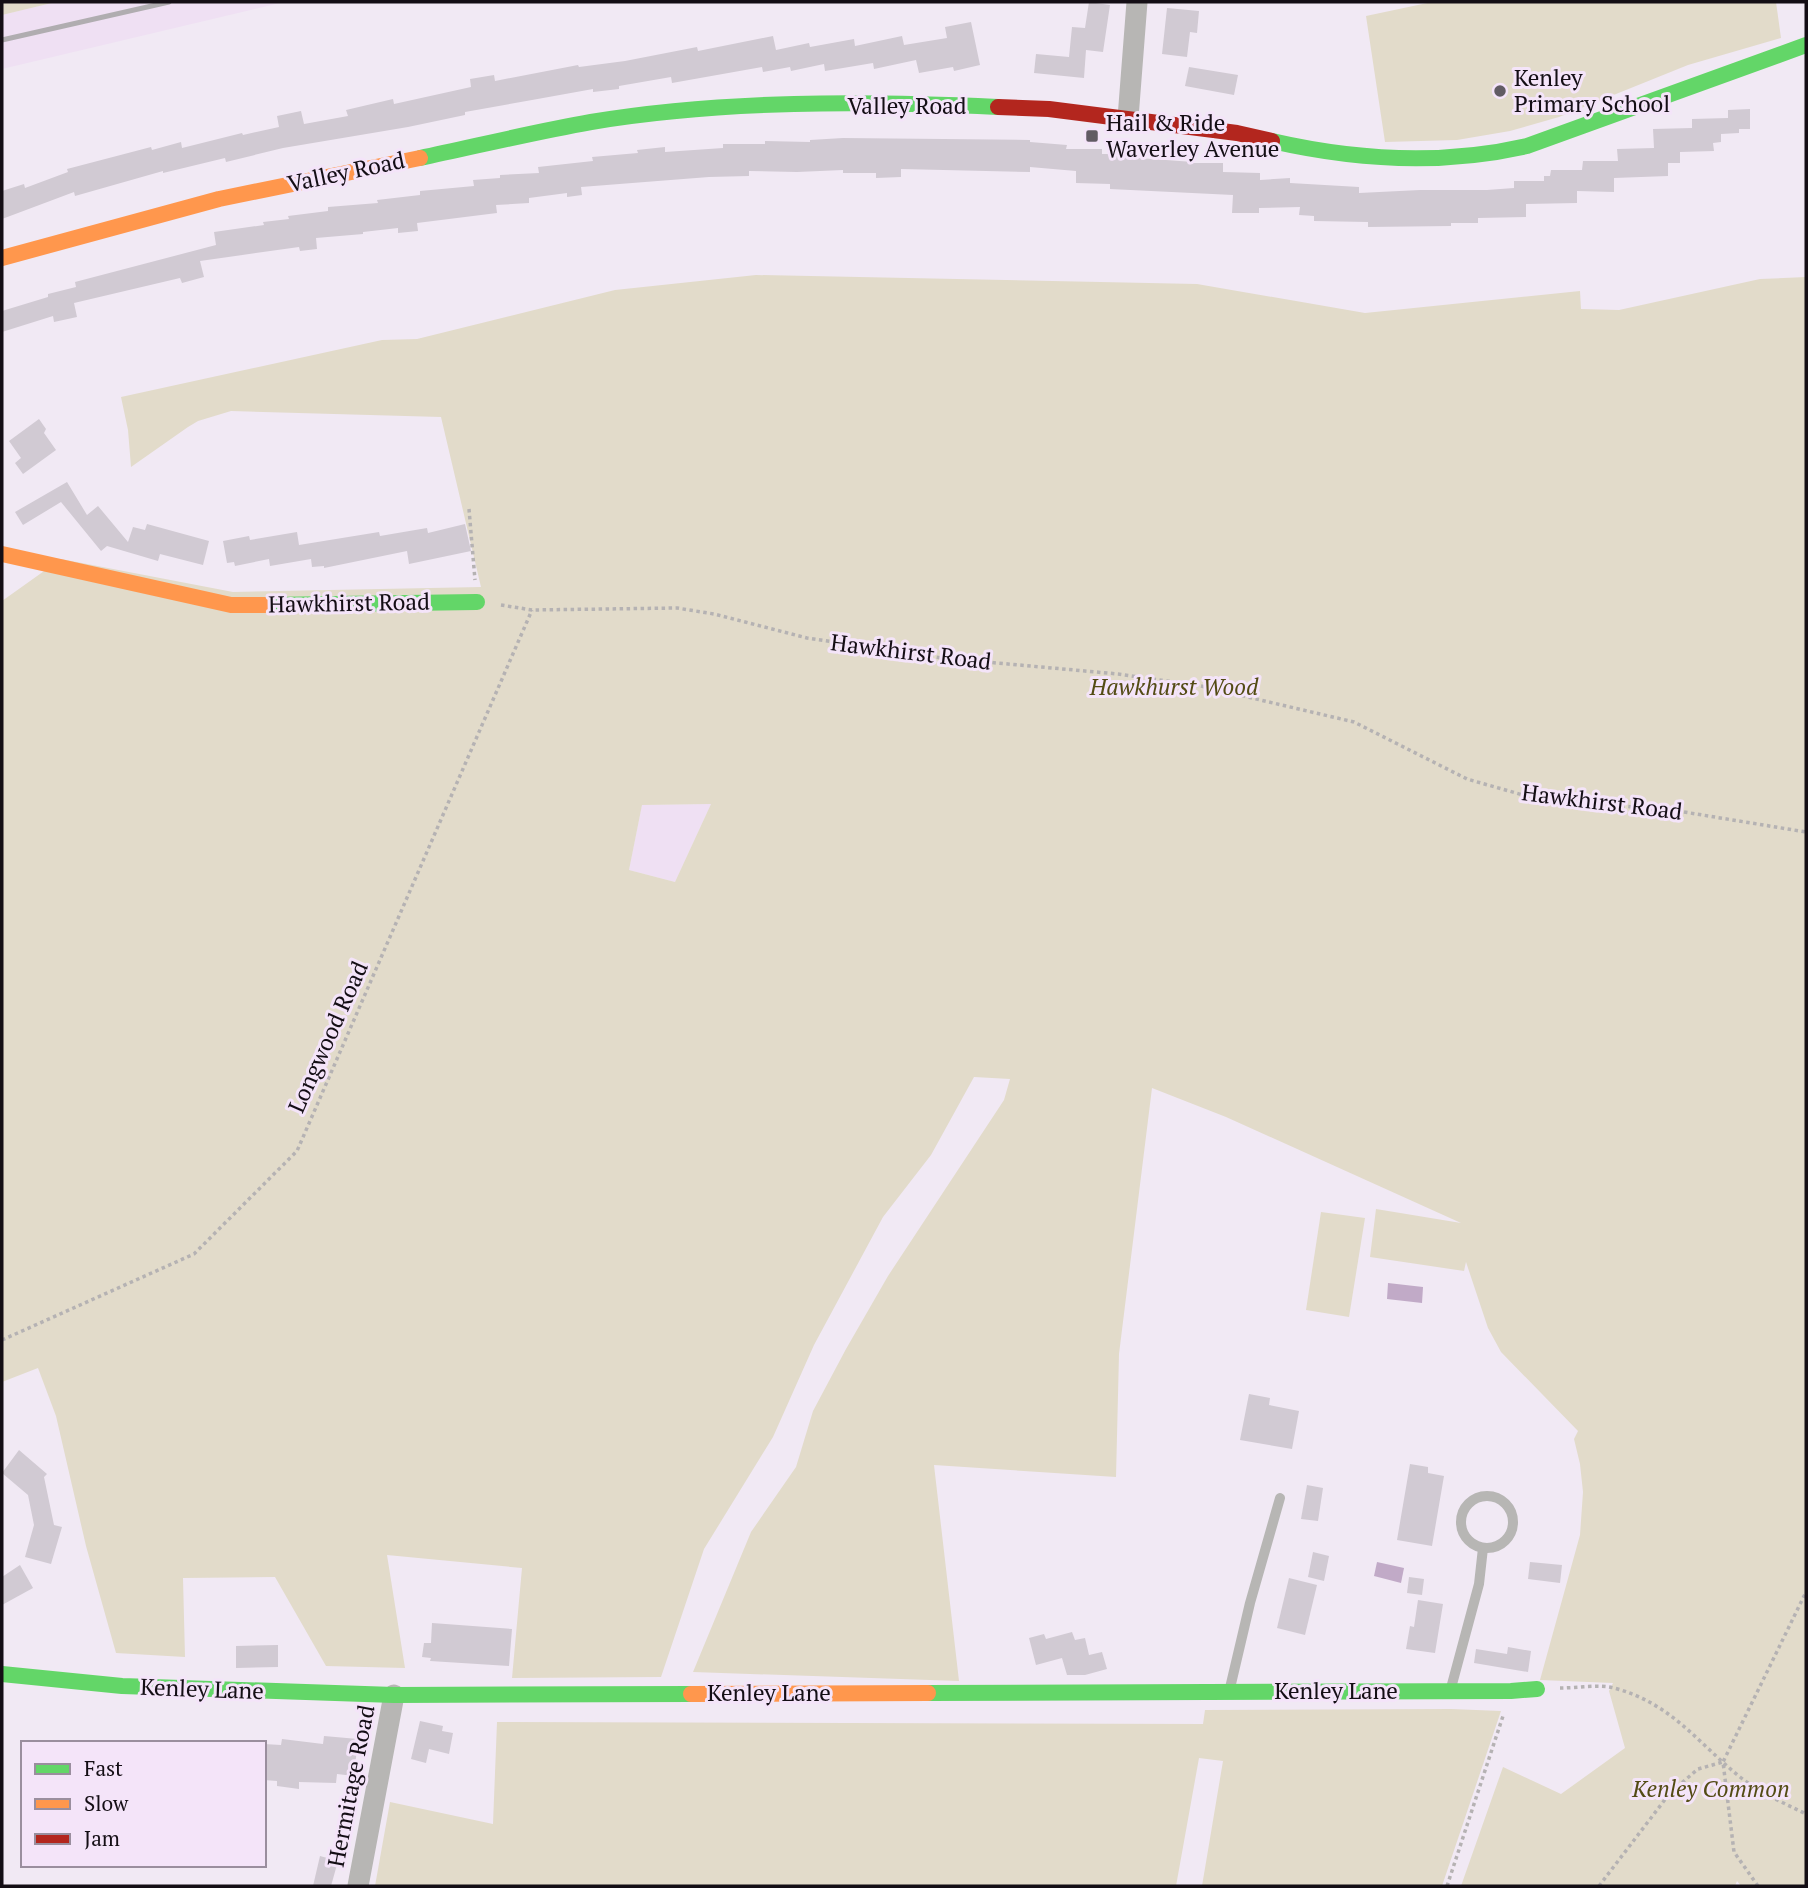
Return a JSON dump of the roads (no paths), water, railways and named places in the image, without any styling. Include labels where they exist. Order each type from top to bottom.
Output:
[{"type":"street","points":[[1128,118],[1137,2]]},
{"type":"street","name":"Valley Road","points":[[2,258],[219,199],[592,122],[695,110],[799,105],[957,105],[1049,109],[1237,133],[1327,152],[1385,158],[1488,155],[1527,146],[1806,45]]},
{"type":"street","name":"Hawkhirst Road","points":[[2,554],[231,605],[477,602]]},
{"type":"street","name":"Kenley Lane","points":[[2,1674],[122,1686],[394,1695],[1537,1689]]},
{"type":"street","name":"Hermitage Road","points":[[358,1886],[394,1695]]},
{"type":"lane","points":[[1491,1495],[1507,1504],[1513,1521],[1508,1538],[1501,1544],[1483,1548],[1469,1541],[1464,1534],[1461,1518],[1463,1510],[1474,1498],[1491,1495]]},
{"type":"lane","points":[[1230,1691],[1250,1603],[1280,1498]]},
{"type":"lane","points":[[1450,1691],[1479,1584],[1483,1548]]},
{"type":"railway","points":[[2,40],[169,2]]},
{"type":"place","name":"Kenley Primary School","points":[[1500,91]]},
{"type":"place","name":"Hail & Ride Waverley Avenue","points":[[1092,136]]},
{"type":"park label","name":"Hawkhurst Wood","points":[[1174,687]]},
{"type":"park label","name":"Kenley Common","points":[[1711,1789]]}]
